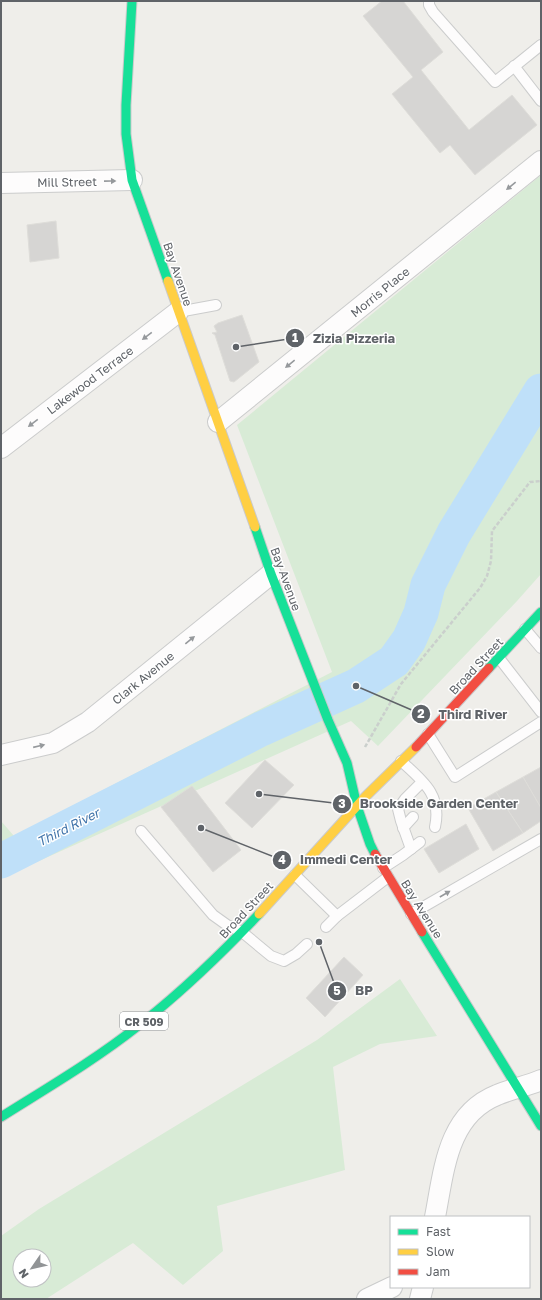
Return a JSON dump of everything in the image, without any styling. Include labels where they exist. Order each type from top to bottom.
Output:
[{"type":"street","name":"Bay Avenue","points":[[132,1],[126,105],[126,134],[132,180],[271,574],[310,676],[347,763],[357,806],[370,844],[386,873],[541,1126]]},
{"type":"street","name":"Morris Place","points":[[218,422],[541,161]]},
{"type":"street","name":"Mill Street","points":[[1,183],[132,180]]},
{"type":"street","name":"Lakewood Terrace","points":[[1,448],[178,312]]},
{"type":"street","name":"Clark Avenue","points":[[1,755],[54,743],[88,722],[271,574]]},
{"type":"street","name":"Broad Street","points":[[1,1117],[102,1053],[139,1026],[187,984],[242,932],[357,806],[428,734],[541,612]]},
{"type":"street","points":[[435,1216],[448,1153],[454,1135],[462,1122],[472,1111],[488,1099],[498,1094],[518,1089],[541,1080]]},
{"type":"street","points":[[367,1299],[390,1288]]},
{"type":"street","points":[[420,1299],[423,1288]]},
{"type":"lane","points":[[429,1],[429,5],[433,12],[495,82],[541,45]]},
{"type":"lane","points":[[514,66],[541,101]]},
{"type":"lane","points":[[178,312],[216,305]]},
{"type":"lane","points":[[525,629],[541,648]]},
{"type":"lane","points":[[499,658],[541,712]]},
{"type":"lane","points":[[428,734],[455,776],[541,722]]},
{"type":"lane","points":[[401,761],[420,777],[437,815],[435,827]]},
{"type":"lane","points":[[411,849],[398,809],[405,799],[422,782]]},
{"type":"lane","points":[[403,828],[414,817]]},
{"type":"lane","points":[[141,831],[214,915],[227,925],[242,932],[271,956],[284,960],[296,954],[307,944]]},
{"type":"lane","points":[[411,914],[541,838]]},
{"type":"lane","points":[[326,927],[420,842]]},
{"type":"lane","points":[[295,875],[337,916]]},
{"type":"path","points":[[365,746],[401,684],[480,588],[487,576],[491,561],[492,531],[530,482],[541,481]]},
{"type":"green space","points":[[541,175],[541,574],[378,746],[351,721],[1,878],[1,821],[14,836],[332,672],[237,425]]},
{"type":"green space","points":[[400,979],[437,1036],[380,1044],[333,1067],[345,1170],[217,1206],[223,1251],[183,1285],[133,1243],[46,1299],[1,1299],[1,1236],[39,1209],[317,1040]]},
{"type":"building","points":[[382,1],[403,1],[443,52],[421,70],[469,130],[512,95],[537,125],[475,175],[450,145],[440,153],[392,94],[413,77],[363,16]]},
{"type":"building","points":[[56,221],[59,258],[30,262],[27,225]]},
{"type":"building","points":[[242,315],[259,362],[234,382],[230,381],[215,335],[212,333],[217,332],[214,326],[218,323]]},
{"type":"building","points":[[265,760],[294,785],[252,828],[225,803]]},
{"type":"building","points":[[541,767],[541,808],[523,777]]},
{"type":"building","points":[[523,777],[541,808],[541,821],[523,833],[496,792]]},
{"type":"building","points":[[192,786],[241,850],[213,872],[161,807]]},
{"type":"building","points":[[496,792],[523,833],[493,851],[468,808]]},
{"type":"building","points":[[466,824],[479,849],[439,873],[424,849]]},
{"type":"building","points":[[344,957],[363,975],[325,1017],[306,998]]},
{"type":"waterway","name":"Third River","points":[[1,861],[261,729],[356,686],[394,661],[409,640],[421,613],[428,585],[454,533],[541,391]]},
{"type":"traffic: fast","points":[[132,1],[126,105],[126,134],[132,180],[168,281]]},
{"type":"traffic: fast","points":[[255,527],[271,574],[328,720],[347,763],[357,806],[375,854]]},
{"type":"traffic: fast","points":[[489,668],[541,612]]},
{"type":"traffic: fast","points":[[1,1117],[88,1062],[138,1026],[201,972],[259,914]]},
{"type":"traffic: fast","points":[[422,932],[541,1126]]},
{"type":"traffic: slow","points":[[168,281],[255,527]]},
{"type":"traffic: slow","points":[[259,914],[365,797],[416,747]]},
{"type":"traffic: jam","points":[[416,747],[489,668]]},
{"type":"traffic: jam","points":[[375,854],[422,932]]},
{"type":"place","name":"Zizia Pizzeria","points":[[236,347]]},
{"type":"place","name":"Third River","points":[[356,686]]},
{"type":"place","name":"Brookside Garden Center","points":[[259,794]]},
{"type":"place","name":"Immedi Center","points":[[201,828]]},
{"type":"place","name":"BP","points":[[319,942]]}]
